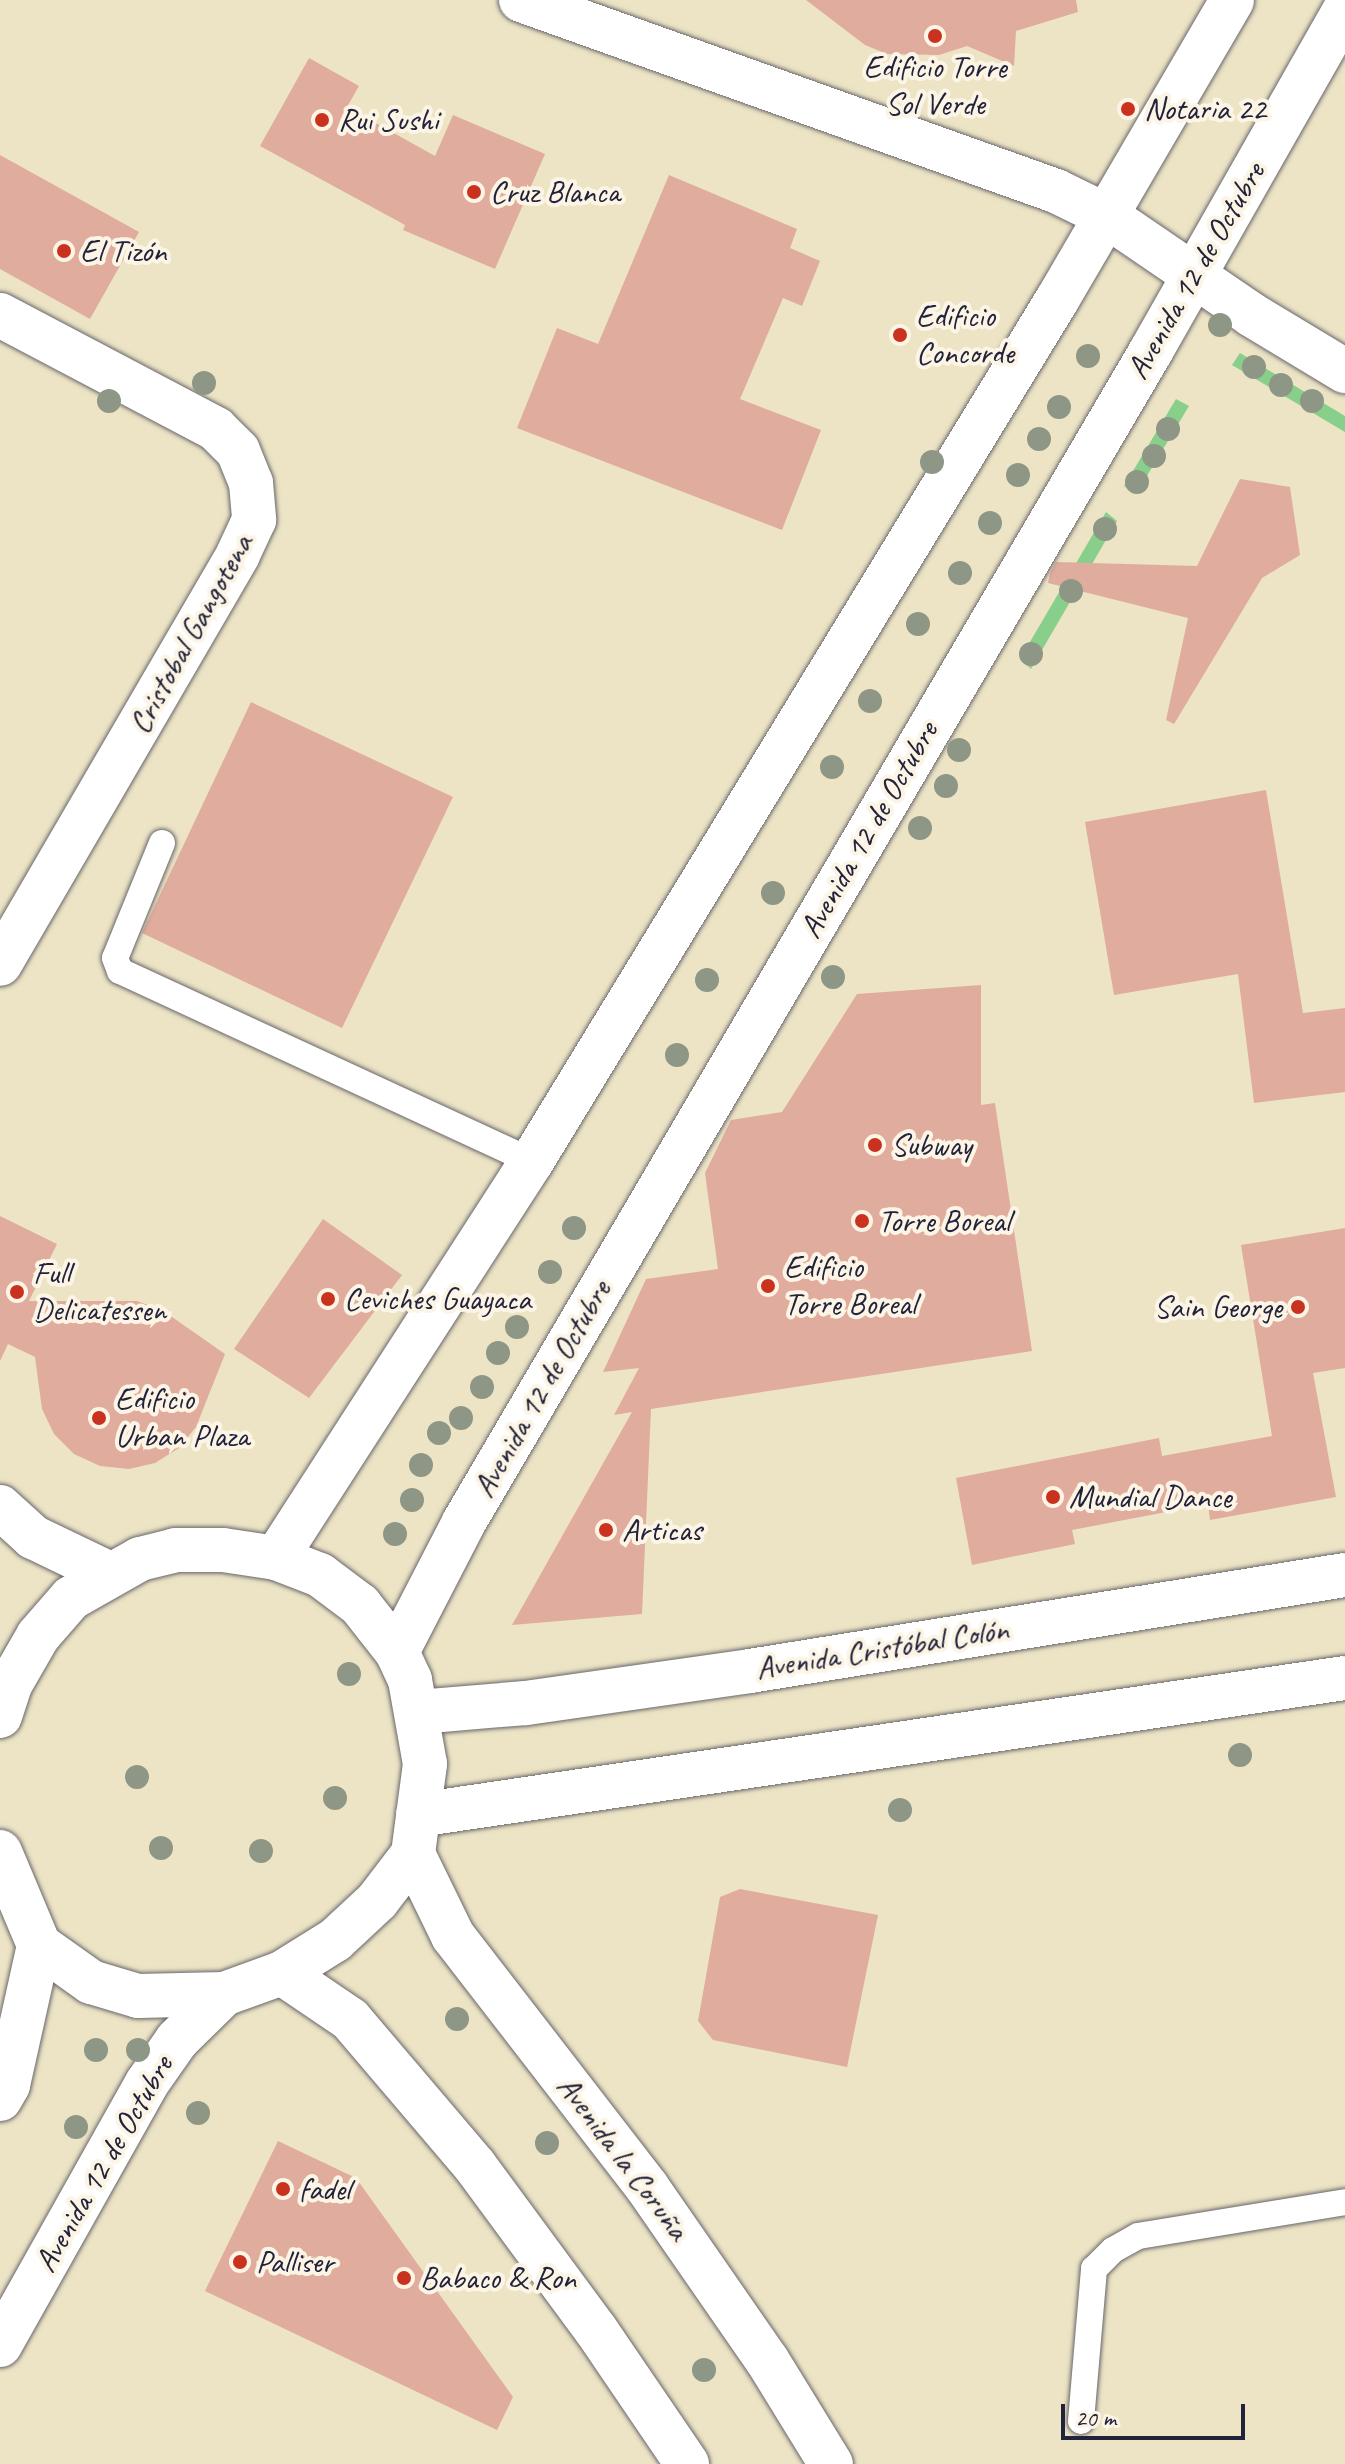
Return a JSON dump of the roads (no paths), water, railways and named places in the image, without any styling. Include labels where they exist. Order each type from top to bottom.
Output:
[{"type":"main road","points":[[521,0],[1056,191],[1107,216],[1194,276],[1345,371]]},
{"type":"main road","points":[[276,1558],[532,1161],[1107,216],[1232,0]]},
{"type":"main road","name":"Avenida 12 de Octubre","points":[[397,1652],[464,1522],[1194,276],[1345,10]]},
{"type":"main road","name":"Cristobal Gangotena","points":[[0,315],[216,429],[238,451],[251,483],[254,520],[231,569],[0,964]]},
{"type":"main road","points":[[0,1507],[33,1537],[110,1574]]},
{"type":"main road","points":[[0,1852],[39,1945],[91,1982],[138,1996],[224,1994],[282,1973],[335,1940],[377,1901],[416,1835],[425,1764],[410,1680],[397,1652],[360,1605],[320,1575],[276,1558],[223,1550],[175,1550],[140,1559],[71,1598],[38,1636],[4,1687]]},
{"type":"main road","name":"Avenida Cristóbal Colón","points":[[418,1712],[526,1703],[750,1671],[1345,1575]]},
{"type":"main road","points":[[416,1835],[1345,1678]]},
{"type":"main road","name":"Avenida la Coruña","points":[[416,1835],[453,1936],[647,2187],[767,2360],[831,2464]]},
{"type":"main road","points":[[0,2099],[8,2085],[39,1945]]},
{"type":"main road","points":[[282,1973],[350,2019],[475,2166],[596,2330],[687,2464]]},
{"type":"main road","name":"Avenida 12 de Octubre","points":[[0,2345],[147,2083],[177,2040],[224,1994]]},
{"type":"lane","points":[[162,843],[115,958],[120,971],[456,1127],[491,1139],[532,1161]]},
{"type":"lane","points":[[1081,2421],[1094,2269],[1113,2250],[1138,2236],[1345,2202]]},
{"type":"place","name":"Edificio Torre Sol Verde","points":[[935,36]]},
{"type":"place","name":"Notaria 22","points":[[1128,109]]},
{"type":"place","name":"Rui Sushi","points":[[322,120]]},
{"type":"place","name":"Cruz Blanca","points":[[474,192]]},
{"type":"place","name":"El Tizón","points":[[64,251]]},
{"type":"place","name":"Edificio Concorde","points":[[900,335]]},
{"type":"place","name":"Subway","points":[[875,1145]]},
{"type":"place","name":"Torre Boreal","points":[[862,1221]]},
{"type":"place","name":"Edificio Torre Boreal","points":[[768,1286]]},
{"type":"place","name":"Full Delicatessen","points":[[17,1292]]},
{"type":"place","name":"Ceviches Guayaca","points":[[328,1299]]},
{"type":"place","name":"Sain George","points":[[1298,1307]]},
{"type":"place","name":"Edificio Urban Plaza","points":[[99,1418]]},
{"type":"place","name":"Mundial Dance","points":[[1053,1497]]},
{"type":"place","name":"Articas","points":[[606,1530]]},
{"type":"place","name":"fadel","points":[[283,2189]]},
{"type":"place","name":"Palliser","points":[[240,2262]]},
{"type":"place","name":"Babaco & Ron","points":[[404,2278]]}]
